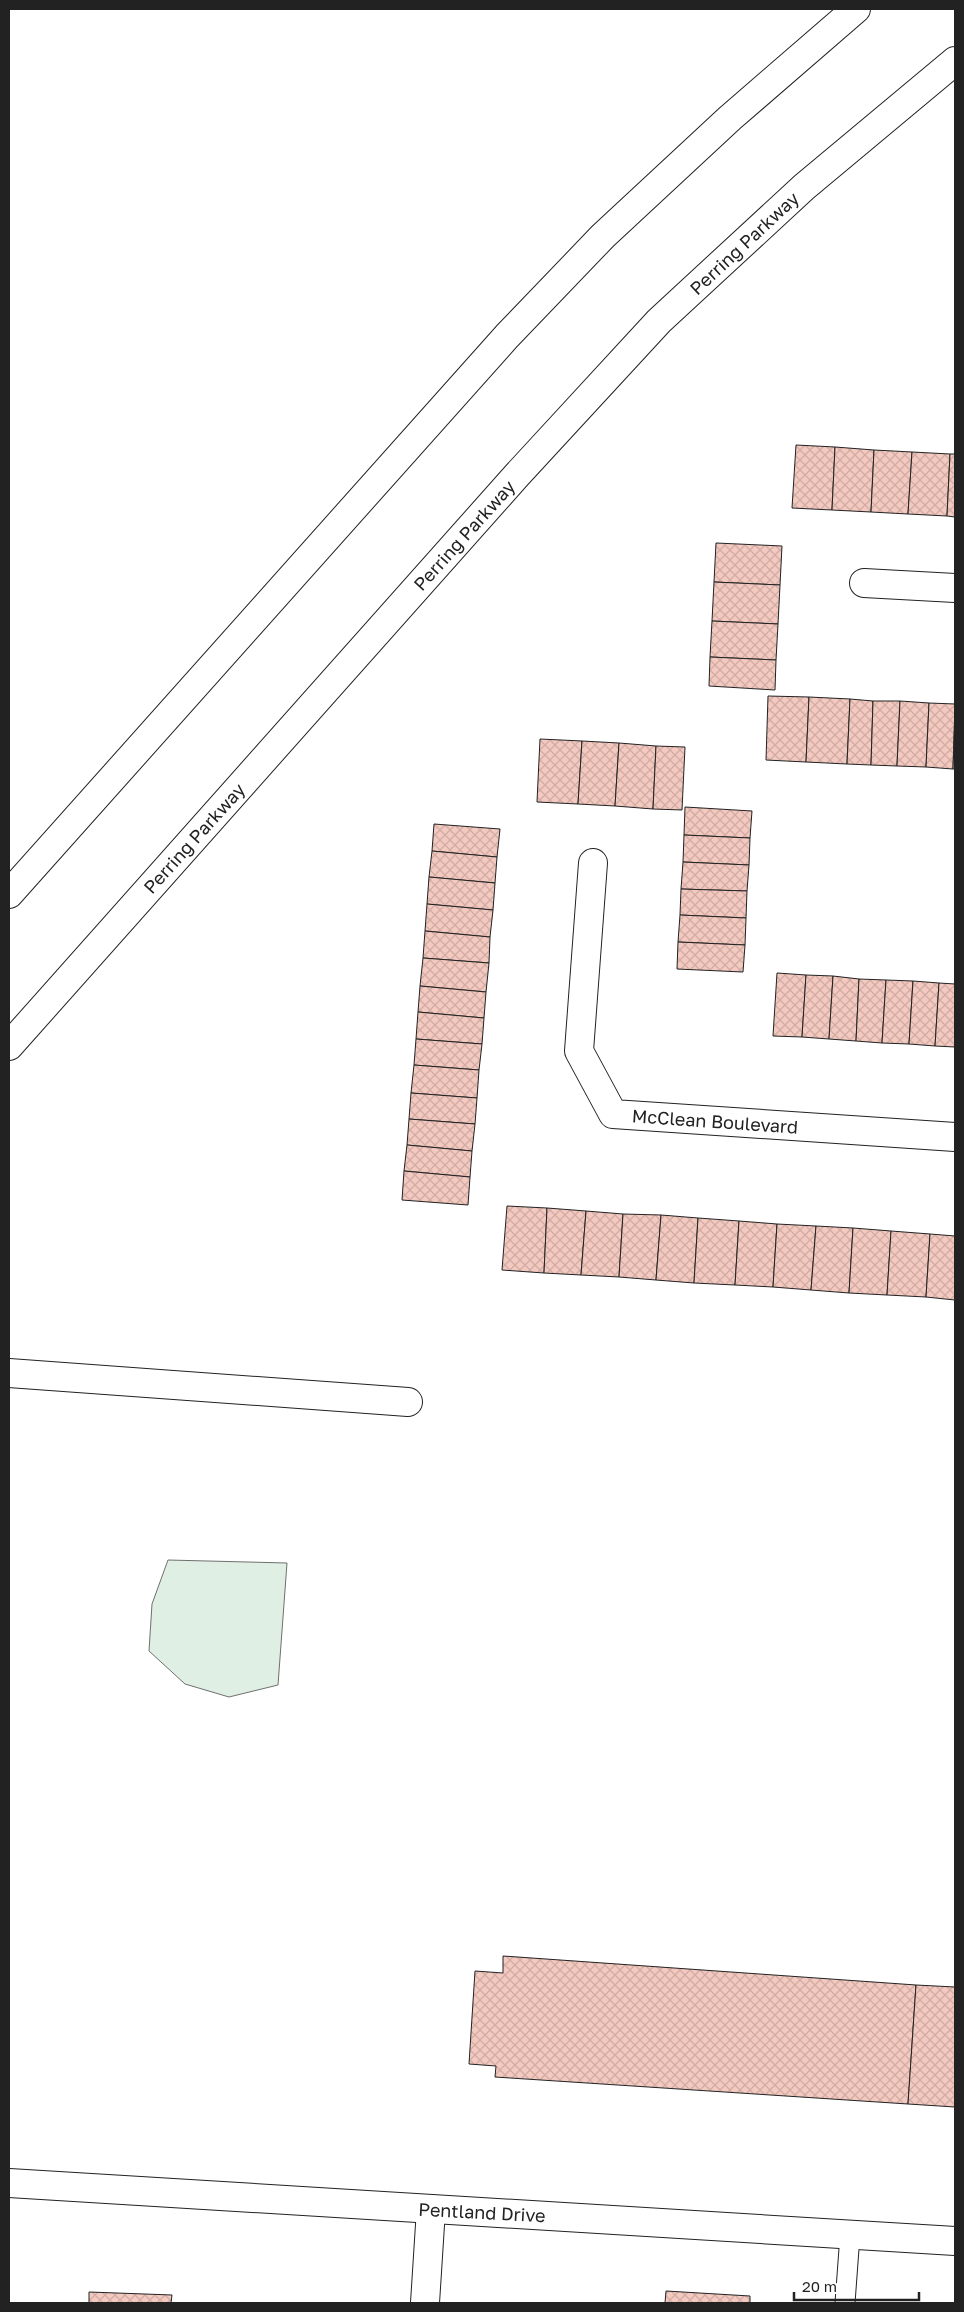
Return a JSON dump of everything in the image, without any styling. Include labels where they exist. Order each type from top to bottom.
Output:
[{"type":"main road","points":[[9,894],[507,336],[603,236],[730,118],[856,9]]},
{"type":"main road","name":"Perring Parkway","points":[[9,1046],[517,475],[659,321],[804,187],[955,61]]},
{"type":"main road","points":[[864,583],[955,588]]},
{"type":"main road","name":"McClean Boulevard","points":[[593,863],[579,1051],[613,1114],[955,1137]]},
{"type":"main road","points":[[9,1373],[408,1402]]},
{"type":"main road","name":"Pentland Drive","points":[[9,2183],[955,2241]]},
{"type":"main road","points":[[426,2303],[431,2209]]},
{"type":"lane","points":[[845,2303],[850,2235]]},
{"type":"green space","points":[[168,1560],[287,1563],[278,1685],[229,1697],[185,1684],[149,1651],[152,1604]]},
{"type":"building","points":[[796,445],[835,447],[832,510],[792,508]]},
{"type":"building","points":[[835,447],[874,450],[871,512],[832,510]]},
{"type":"building","points":[[874,450],[912,452],[908,514],[871,512]]},
{"type":"building","points":[[912,452],[950,454],[947,516],[908,514]]},
{"type":"building","points":[[950,454],[955,454],[955,517],[947,516]]},
{"type":"building","points":[[716,543],[782,546],[780,585],[714,582]]},
{"type":"building","points":[[714,582],[780,585],[778,624],[712,621]]},
{"type":"building","points":[[712,621],[778,624],[776,660],[710,657]]},
{"type":"building","points":[[710,657],[776,660],[775,690],[709,686]]},
{"type":"building","points":[[768,696],[809,697],[806,762],[766,760]]},
{"type":"building","points":[[809,697],[850,699],[847,764],[806,762]]},
{"type":"building","points":[[850,699],[873,701],[871,765],[847,764]]},
{"type":"building","points":[[873,701],[900,701],[897,766],[871,765]]},
{"type":"building","points":[[900,701],[929,703],[926,767],[897,766]]},
{"type":"building","points":[[929,703],[955,704],[953,769],[926,767]]},
{"type":"building","points":[[955,714],[955,769],[953,769]]},
{"type":"building","points":[[540,739],[582,741],[578,804],[537,802]]},
{"type":"building","points":[[582,741],[619,743],[615,806],[578,804]]},
{"type":"building","points":[[619,743],[656,746],[653,809],[615,806]]},
{"type":"building","points":[[656,746],[685,747],[682,810],[653,809]]},
{"type":"building","points":[[685,807],[752,811],[750,838],[684,835]]},
{"type":"building","points":[[434,824],[500,829],[497,857],[432,851]]},
{"type":"building","points":[[684,835],[750,838],[749,865],[683,862]]},
{"type":"building","points":[[432,851],[497,857],[495,883],[429,877]]},
{"type":"building","points":[[683,862],[749,865],[747,891],[681,889]]},
{"type":"building","points":[[429,877],[495,883],[493,910],[427,904]]},
{"type":"building","points":[[681,889],[747,891],[746,918],[680,915]]},
{"type":"building","points":[[427,904],[493,910],[490,937],[425,931]]},
{"type":"building","points":[[680,915],[746,918],[745,945],[678,942]]},
{"type":"building","points":[[425,931],[490,937],[489,963],[423,958]]},
{"type":"building","points":[[678,942],[745,945],[743,972],[677,969]]},
{"type":"building","points":[[423,958],[489,963],[486,992],[420,986]]},
{"type":"building","points":[[777,973],[806,975],[802,1037],[773,1036]]},
{"type":"building","points":[[806,975],[833,976],[829,1039],[802,1037]]},
{"type":"building","points":[[833,976],[859,979],[856,1041],[829,1039]]},
{"type":"building","points":[[859,979],[886,980],[882,1043],[856,1041]]},
{"type":"building","points":[[886,980],[913,981],[909,1044],[882,1043]]},
{"type":"building","points":[[913,981],[939,983],[935,1046],[909,1044]]},
{"type":"building","points":[[939,983],[955,984],[955,1047],[935,1046]]},
{"type":"building","points":[[420,986],[486,992],[484,1018],[418,1012]]},
{"type":"building","points":[[418,1012],[484,1018],[482,1044],[416,1039]]},
{"type":"building","points":[[416,1039],[482,1044],[479,1070],[414,1065]]},
{"type":"building","points":[[414,1065],[479,1070],[477,1098],[411,1093]]},
{"type":"building","points":[[411,1093],[477,1098],[475,1124],[409,1119]]},
{"type":"building","points":[[409,1119],[475,1124],[472,1151],[407,1145]]},
{"type":"building","points":[[407,1145],[472,1151],[470,1177],[404,1171]]},
{"type":"building","points":[[404,1171],[470,1177],[468,1205],[402,1200]]},
{"type":"building","points":[[507,1206],[547,1208],[544,1273],[502,1270]]},
{"type":"building","points":[[547,1208],[586,1211],[581,1275],[544,1273]]},
{"type":"building","points":[[586,1211],[623,1214],[619,1277],[581,1275]]},
{"type":"building","points":[[623,1214],[661,1215],[656,1280],[619,1277]]},
{"type":"building","points":[[661,1215],[698,1218],[694,1283],[656,1280]]},
{"type":"building","points":[[698,1218],[739,1221],[735,1285],[694,1283]]},
{"type":"building","points":[[739,1221],[777,1224],[773,1287],[735,1285]]},
{"type":"building","points":[[777,1224],[816,1226],[811,1290],[773,1287]]},
{"type":"building","points":[[816,1226],[853,1228],[849,1293],[811,1290]]},
{"type":"building","points":[[853,1228],[891,1231],[887,1295],[849,1293]]},
{"type":"building","points":[[891,1231],[930,1234],[926,1297],[887,1295]]},
{"type":"building","points":[[930,1234],[955,1236],[955,1300],[926,1297]]},
{"type":"building","points":[[503,1956],[916,1985],[908,2104],[495,2077],[496,2066],[469,2064],[475,1971],[503,1973]]},
{"type":"building","points":[[916,1985],[955,1987],[955,2107],[908,2104]]},
{"type":"building","points":[[666,2291],[750,2296],[750,2303],[665,2303]]},
{"type":"building","points":[[89,2292],[172,2295],[171,2303],[89,2303]]}]
